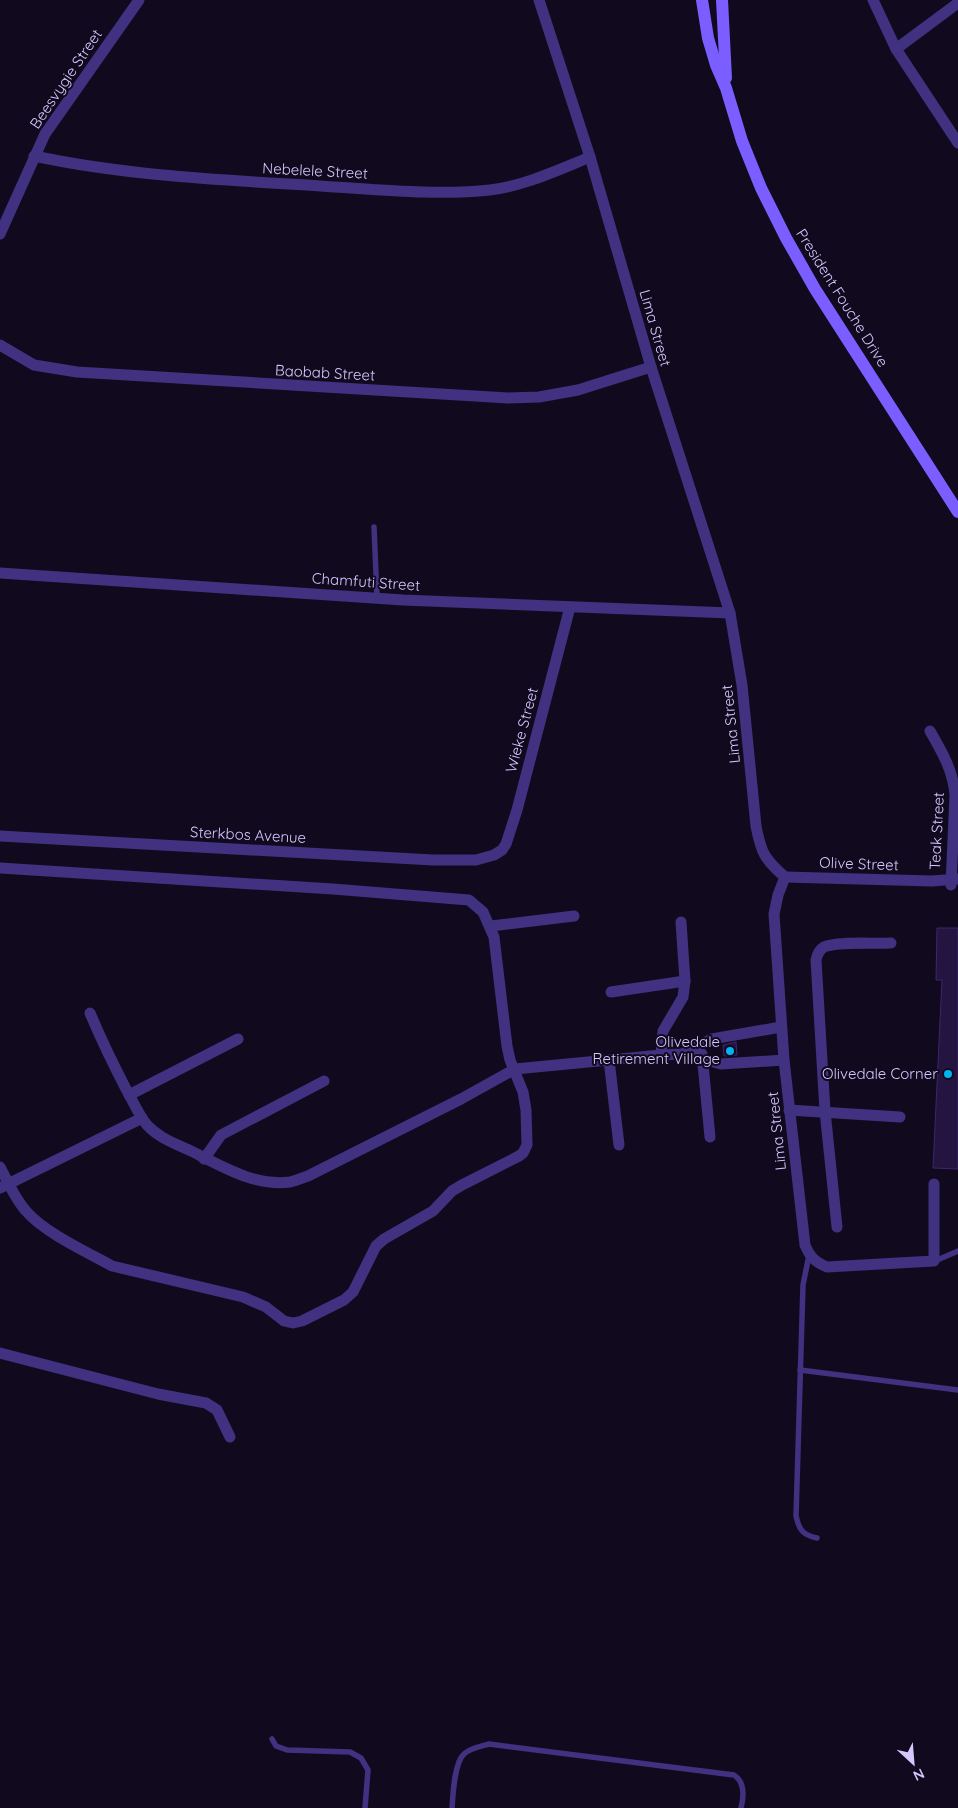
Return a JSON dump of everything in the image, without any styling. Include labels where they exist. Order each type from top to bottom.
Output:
[{"type":"street","name":"Beesvygie Street","points":[[0,234],[34,156],[50,126],[139,0]]},
{"type":"street","name":"Lima Street","points":[[539,0],[590,157],[651,367],[730,613],[742,685],[756,826],[761,849],[770,865],[785,877],[778,895],[774,914],[781,1027],[805,1246],[810,1255]]},
{"type":"street","name":"President Fouche Drive","points":[[702,0],[708,38],[716,64],[726,88],[742,141],[761,188],[786,238],[820,297],[958,512]]},
{"type":"street","name":"President Fouche Drive","points":[[722,0],[726,88]]},
{"type":"street","points":[[873,0],[896,49],[958,143]]},
{"type":"street","points":[[896,49],[958,3]]},
{"type":"street","name":"Nebelele Street","points":[[34,156],[71,164],[179,176],[367,189],[449,192],[489,190],[516,185],[590,157]]},
{"type":"street","name":"Baobab Street","points":[[0,344],[34,365],[77,372],[508,398],[539,397],[578,390],[651,367]]},
{"type":"street","name":"Chamfuti Street","points":[[0,573],[378,598],[730,613]]},
{"type":"street","name":"Wieke Street","points":[[494,855],[502,850],[506,844],[517,810],[570,607]]},
{"type":"street","name":"Teak Street","points":[[930,731],[948,763],[954,782],[954,882]]},
{"type":"street","name":"Sterkbos Avenue","points":[[0,836],[433,860],[476,860],[494,855]]},
{"type":"street","points":[[0,868],[333,889],[469,900],[484,912],[494,937],[507,1046],[510,1060],[523,1092],[528,1145],[523,1153],[452,1191],[433,1211],[384,1239],[376,1246],[354,1292],[344,1300],[302,1321],[293,1323],[284,1321],[266,1307],[243,1297],[112,1266],[42,1226],[25,1211],[4,1186],[0,1167]]},
{"type":"street","name":"Olive Street","points":[[785,877],[954,882]]},
{"type":"street","points":[[491,926],[574,916]]},
{"type":"street","points":[[661,1055],[663,1031],[683,997],[685,980],[681,922]]},
{"type":"street","points":[[837,1227],[825,1111],[815,966],[818,954],[823,948],[838,944],[891,943]]},
{"type":"street","points":[[611,992],[685,980]]},
{"type":"street","points":[[90,1013],[107,1052],[142,1118],[160,1136],[238,1174],[254,1179],[275,1182],[290,1182],[308,1176],[515,1070],[683,1054],[721,1064],[784,1060]]},
{"type":"street","points":[[683,1054],[712,1039],[781,1027]]},
{"type":"street","points":[[129,1095],[238,1039]]},
{"type":"street","points":[[700,1045],[710,1137]]},
{"type":"street","points":[[609,1060],[619,1145]]},
{"type":"street","points":[[204,1158],[221,1135],[324,1081]]},
{"type":"street","points":[[789,1110],[900,1117]]},
{"type":"street","points":[[4,1186],[142,1118]]},
{"type":"street","points":[[810,1255],[816,1262],[827,1266],[934,1261],[934,1184]]},
{"type":"street","points":[[0,1353],[158,1394],[206,1403],[217,1410],[230,1437]]},
{"type":"lane","points":[[374,527],[378,598]]},
{"type":"lane","points":[[934,1261],[958,1251]]},
{"type":"lane","points":[[810,1255],[803,1285],[796,1516],[800,1530],[807,1536],[816,1538]]},
{"type":"lane","points":[[800,1370],[958,1390]]},
{"type":"lane","points":[[272,1739],[276,1746],[286,1750],[350,1752],[362,1758],[368,1770],[365,1808]]},
{"type":"lane","points":[[452,1808],[458,1765],[464,1754],[476,1747],[490,1744],[734,1775],[740,1779],[743,1786],[741,1808]]},
{"type":"building","name":"Olivedale Corner","points":[[937,928],[958,928],[958,1169],[933,1168],[942,980],[936,980]]},
{"type":"building","points":[[736,1042],[737,1055],[724,1056],[723,1045]]},
{"type":"place","name":"Olivedale Retirement Village","points":[[730,1051]]},
{"type":"place","name":"Olivedale Corner","points":[[948,1074]]}]
